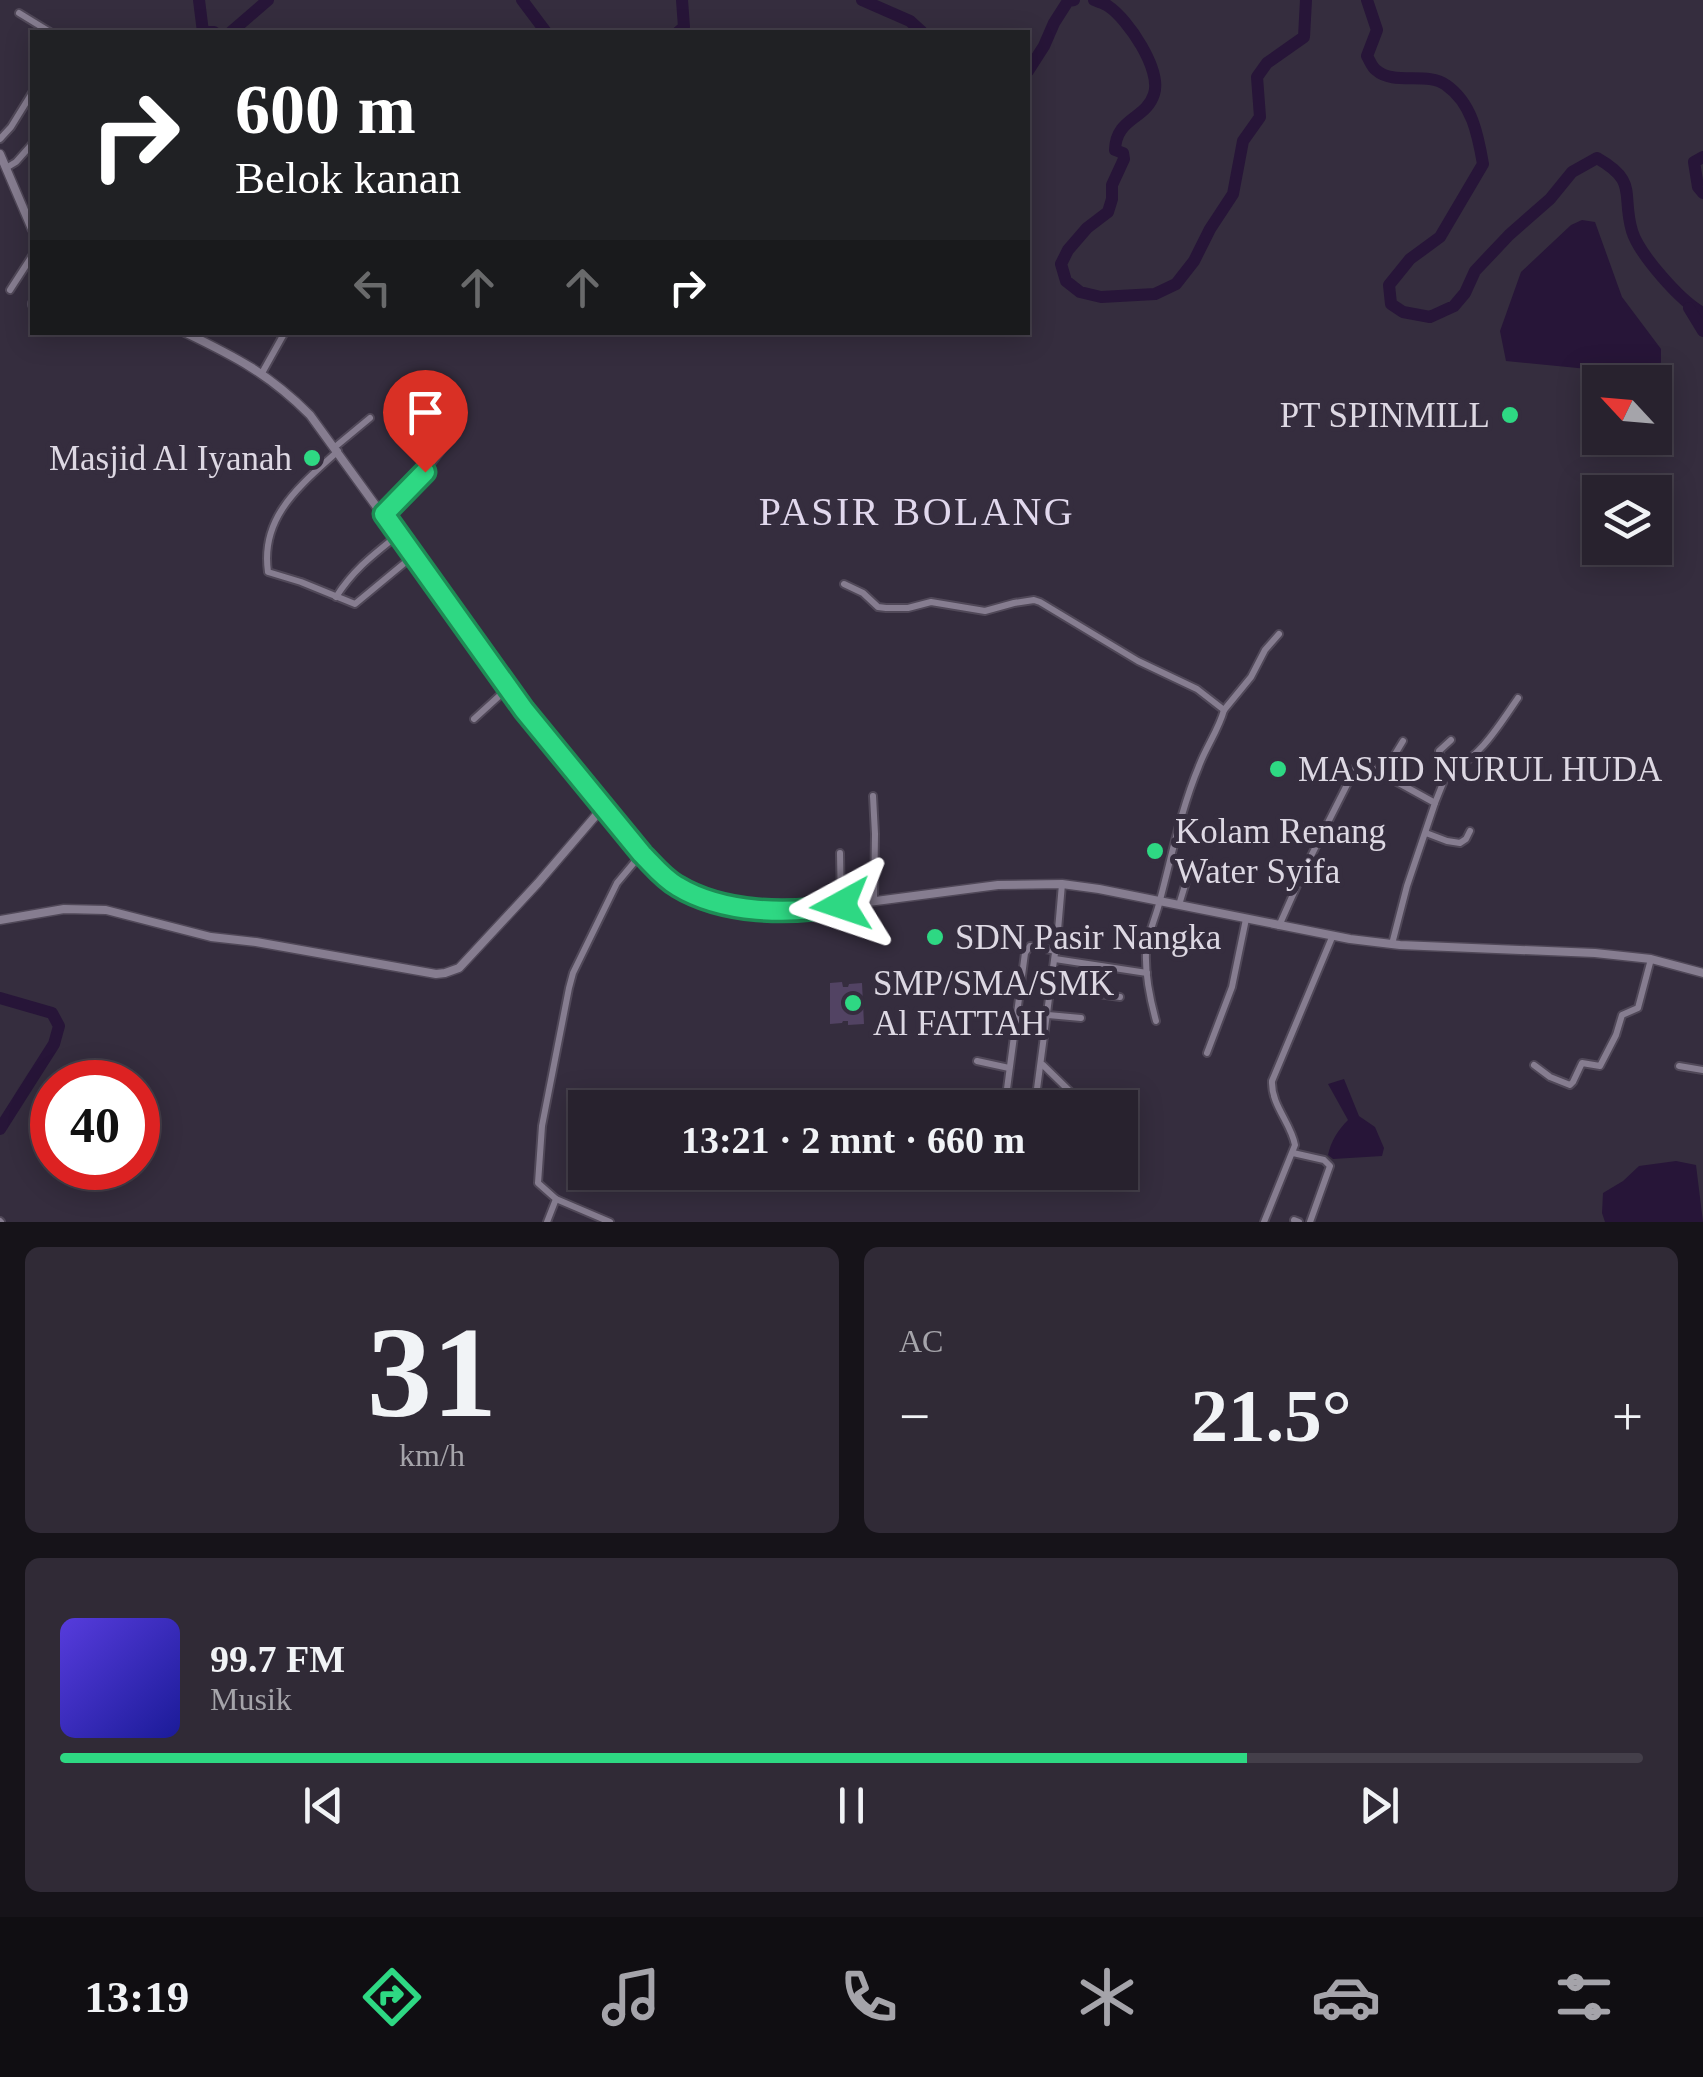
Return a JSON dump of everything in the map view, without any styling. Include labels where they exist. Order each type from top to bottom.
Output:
[{"type":"street","points":[[18,13],[47,30]]},
{"type":"street","points":[[0,139],[30,96]]},
{"type":"street","points":[[6,168],[30,146]]},
{"type":"street","points":[[0,154],[30,224]]},
{"type":"street","points":[[10,290],[30,259]]},
{"type":"street","points":[[190,335],[262,372],[310,415],[524,710],[642,854],[679,888],[720,902],[768,910],[798,910],[998,885],[1062,884],[1334,936],[1392,944],[1595,953],[1650,960],[1703,973]]},
{"type":"street","points":[[262,372],[282,335]]},
{"type":"street","points":[[370,418],[277,514],[271,526],[268,572],[353,604],[414,555]]},
{"type":"street","points":[[384,514],[416,483],[443,448]]},
{"type":"street","points":[[336,597],[362,564],[399,535]]},
{"type":"street","points":[[844,584],[863,592],[878,607],[886,608],[931,602],[985,611],[1034,600],[1138,661],[1197,690],[1224,710]]},
{"type":"street","points":[[1156,1021],[1146,953],[1192,784],[1224,710],[1252,677],[1265,650],[1279,634]]},
{"type":"street","points":[[474,719],[509,687]]},
{"type":"street","points":[[1447,773],[1484,746],[1518,698]]},
{"type":"street","points":[[1392,944],[1407,886],[1447,773],[1439,751],[1451,740]]},
{"type":"street","points":[[1382,774],[1403,741]]},
{"type":"street","points":[[1279,926],[1359,762],[1435,804]]},
{"type":"street","points":[[873,796],[874,900]]},
{"type":"street","points":[[0,920],[64,910],[106,910],[211,937],[446,973],[459,968],[604,806]]},
{"type":"street","points":[[1301,826],[1320,838]]},
{"type":"street","points":[[1426,833],[1460,843],[1470,831]]},
{"type":"street","points":[[840,853],[841,905]]},
{"type":"street","points":[[610,1222],[556,1200],[541,1187],[537,1174],[542,1126],[573,973],[617,884],[642,854]]},
{"type":"street","points":[[1179,905],[1192,862]]},
{"type":"street","points":[[1037,1090],[1062,884]]},
{"type":"street","points":[[1207,1052],[1232,986],[1246,919]]},
{"type":"street","points":[[1264,1222],[1296,1146],[1271,1088],[1272,1081],[1334,936]]},
{"type":"street","points":[[1008,1090],[1025,952],[1030,946],[1055,955],[1147,973]]},
{"type":"street","points":[[1534,1065],[1570,1085],[1582,1063],[1600,1066],[1621,1017],[1638,1008],[1650,960]]},
{"type":"street","points":[[1050,987],[1120,997]]},
{"type":"street","points":[[1048,1015],[1080,1018]]},
{"type":"street","points":[[977,1062],[1009,1068]]},
{"type":"street","points":[[1042,1064],[1069,1090]]},
{"type":"street","points":[[1678,1066],[1703,1070]]},
{"type":"street","points":[[1293,1152],[1324,1160],[1330,1166],[1310,1222]]},
{"type":"street","points":[[547,1222],[556,1200]]},
{"type":"shaded area","points":[[1582,220],[1595,222],[1622,297],[1661,349],[1660,365],[1582,365],[1582,368],[1506,361],[1500,331],[1521,272],[1571,225]]},
{"type":"shaded area","points":[[842,982],[843,987],[862,983],[864,1024],[830,1024],[830,983]]},
{"type":"shaded area","points":[[1344,1079],[1359,1116],[1375,1127],[1384,1148],[1382,1156],[1333,1159],[1328,1155],[1335,1136],[1348,1120],[1328,1084]]},
{"type":"shaded area","points":[[1676,1161],[1696,1165],[1703,1222],[1605,1222],[1603,1193],[1639,1166]]},
{"type":"waterway","points":[[199,0],[203,30]]},
{"type":"waterway","points":[[233,30],[268,0]]},
{"type":"waterway","points":[[522,0],[544,30]]},
{"type":"waterway","points":[[680,30],[684,27],[682,0]]},
{"type":"waterway","points":[[862,0],[910,21],[920,30]]},
{"type":"waterway","points":[[1030,68],[1068,1],[1074,0]]},
{"type":"waterway","points":[[1094,0],[1116,13],[1133,33],[1148,59],[1155,84],[1150,103],[1120,131],[1117,139],[1115,150],[1123,153],[1124,159],[1112,185],[1108,212],[1087,228],[1061,264],[1066,281],[1080,292],[1101,297],[1155,294],[1176,284],[1194,261],[1233,194],[1243,141],[1260,117],[1257,77],[1267,63],[1304,37],[1306,0]]},
{"type":"waterway","points":[[1367,0],[1377,30],[1367,56],[1373,67],[1392,77],[1438,81],[1455,92],[1472,120],[1483,164],[1440,237],[1410,259],[1389,285],[1391,304],[1403,312],[1430,317],[1454,306],[1475,271],[1509,235],[1550,199],[1572,172],[1597,158],[1624,182],[1632,231],[1643,252],[1673,288],[1703,313]]},
{"type":"waterway","points":[[1703,157],[1694,162],[1698,187],[1703,193]]},
{"type":"waterway","points":[[1689,308],[1703,331]]},
{"type":"waterway","points":[[0,998],[52,1013],[59,1026],[54,1044],[0,1129]]},
{"type":"place","name":"PT SPINMILL","points":[[1510,415]]},
{"type":"place","name":"Masjid Al Iyanah","points":[[312,458]]},
{"type":"place","name":"MASJID NURUL HUDA","points":[[1278,769]]},
{"type":"place","name":"Kolam Renang Water Syifa","points":[[1155,851]]},
{"type":"place","name":"SDN Pasir Nangka","points":[[935,937]]},
{"type":"place","name":"SMP/SMA/SMK Al FATTAH","points":[[853,1003]]},
{"type":"district","name":"PASIR BOLANG","points":[[917,511]]},
{"type":"route","points":[[425,472],[384,514],[524,710],[642,854],[679,888],[720,902],[750,909],[798,910],[841,905]]}]
